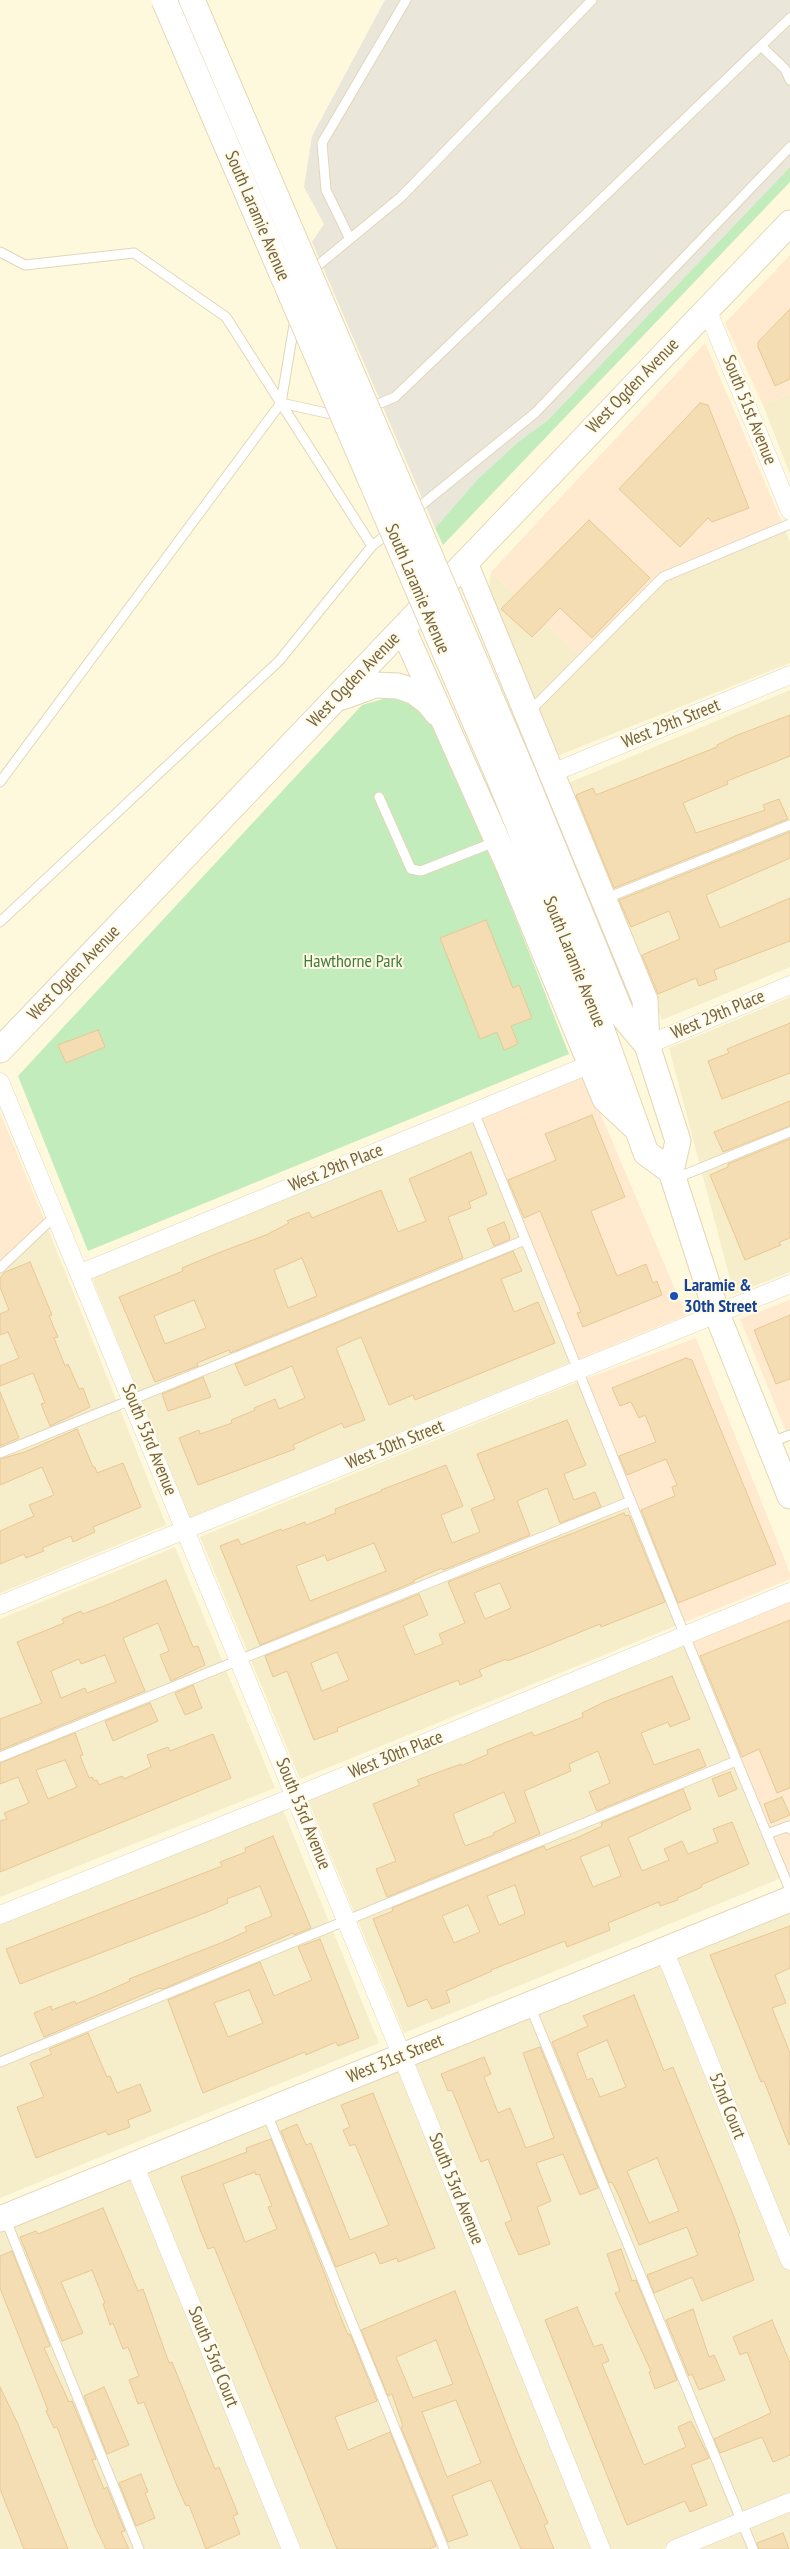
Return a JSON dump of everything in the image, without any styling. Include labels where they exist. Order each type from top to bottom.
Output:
[{"type":"main road","name":"South Laramie Avenue","points":[[164,0],[500,780],[603,1032],[634,1126],[646,1153],[672,1175]]},
{"type":"main road","name":"South Laramie Avenue","points":[[192,0],[523,773],[622,1015],[647,1045],[678,1141],[672,1175]]},
{"type":"main road","name":"West Ogden Avenue","points":[[0,1050],[335,701],[464,562],[790,223]]},
{"type":"main road","points":[[464,562],[645,1000],[647,1045]]},
{"type":"main road","points":[[403,629],[497,841],[605,1099],[634,1126]]},
{"type":"main road","points":[[335,701],[354,691],[375,685],[398,686],[416,692],[428,702],[445,723]]},
{"type":"main road","points":[[672,1175],[718,1314],[780,1439],[790,1496]]},
{"type":"main road","name":"West 31st Street","points":[[2,2218],[790,1899]]},
{"type":"street","name":"South 51st Avenue","points":[[707,309],[790,511]]},
{"type":"street","name":"West 29th Street","points":[[552,773],[790,675]]},
{"type":"street","name":"West 29th Place","points":[[647,1045],[790,985]]},
{"type":"street","name":"West 29th Place","points":[[81,1273],[591,1064]]},
{"type":"street","name":"South 53rd Avenue","points":[[0,1082],[81,1273],[185,1531],[296,1796],[601,2549]]},
{"type":"street","name":"West 30th Street","points":[[0,1606],[790,1284]]},
{"type":"street","name":"West 30th Place","points":[[0,1915],[296,1796],[790,1592]]},
{"type":"street","name":"52nd Court","points":[[664,1950],[790,2261]]},
{"type":"street","name":"South 53rd Court","points":[[134,2164],[291,2549]]},
{"type":"street","points":[[675,2549],[790,2502]]},
{"type":"lane","points":[[350,240],[326,190],[322,143],[406,0]]},
{"type":"lane","points":[[0,782],[281,403],[300,283],[401,198],[592,0]]},
{"type":"lane","points":[[281,403],[346,417],[395,397],[762,47],[790,18]]},
{"type":"lane","points":[[762,47],[785,70],[790,80]]},
{"type":"lane","points":[[0,922],[279,661],[372,546],[535,413],[790,147]]},
{"type":"lane","points":[[0,252],[25,265],[134,254],[226,317],[372,546]]},
{"type":"lane","points":[[527,714],[663,577],[790,524]]},
{"type":"lane","points":[[379,798],[411,870],[421,871],[497,841]]},
{"type":"lane","points":[[604,899],[790,825]]},
{"type":"lane","points":[[474,1112],[684,1636],[790,1890]]},
{"type":"lane","points":[[672,1175],[790,1132]]},
{"type":"lane","points":[[0,1268],[56,1214]]},
{"type":"lane","points":[[0,1453],[525,1240]]},
{"type":"lane","points":[[0,1757],[631,1501]]},
{"type":"lane","points":[[0,2062],[736,1761]]},
{"type":"lane","points":[[767,1834],[789,1826],[790,1829]]},
{"type":"lane","points":[[530,2005],[754,2549]]},
{"type":"lane","points":[[266,2111],[444,2549]]},
{"type":"lane","points":[[2,2218],[139,2549]]},
{"type":"shaded area","points":[[385,0],[790,0],[790,167],[548,420],[517,443],[478,479],[435,528],[312,242],[324,224],[304,187],[312,136]]},
{"type":"shaded area","points":[[790,255],[790,394],[763,405],[725,323]]},
{"type":"shaded area","points":[[705,343],[784,527],[663,577],[583,658],[491,572]]},
{"type":"shaded area","points":[[790,394],[790,474],[763,405]]},
{"type":"shaded area","points":[[784,527],[790,542],[790,663],[557,756],[488,597],[491,572],[583,658],[663,577]]},
{"type":"shaded area","points":[[790,690],[790,967],[662,1020],[566,784]]},
{"type":"shaded area","points":[[790,997],[790,1272],[734,1294],[669,1048]]},
{"type":"shaded area","points":[[584,1075],[686,1315],[574,1361],[477,1120]]},
{"type":"shaded area","points":[[0,1112],[46,1224],[0,1268]]},
{"type":"shaded area","points":[[477,1120],[574,1361],[189,1518],[92,1278]]},
{"type":"shaded area","points":[[46,1224],[166,1525],[0,1593],[0,1268]]},
{"type":"shaded area","points":[[790,1300],[790,1441],[740,1319]]},
{"type":"shaded area","points":[[696,1338],[790,1573],[790,1579],[680,1624],[582,1380]]},
{"type":"shaded area","points":[[582,1380],[680,1624],[300,1779],[200,1537]]},
{"type":"shaded area","points":[[175,1547],[275,1788],[0,1897],[0,1619]]},
{"type":"shaded area","points":[[790,1602],[790,1874],[784,1877],[688,1644]]},
{"type":"shaded area","points":[[688,1644],[784,1877],[404,2033],[308,1800]]},
{"type":"shaded area","points":[[283,1810],[379,2043],[0,2198],[0,1925]]},
{"type":"shaded area","points":[[790,1904],[790,2497],[662,2549],[0,2549],[0,2223]]},
{"type":"shaded area","points":[[790,2507],[790,2549],[687,2549]]},
{"type":"green space","points":[[790,167],[790,182],[443,545],[435,528],[478,479],[517,443],[548,420]]},
{"type":"green space","name":"Hawthorne Park","points":[[390,697],[419,701],[448,746],[569,1054],[88,1251],[18,1076],[362,705]]},
{"type":"building","points":[[790,309],[790,379],[775,386],[758,347],[758,342]]},
{"type":"building","points":[[700,403],[708,405],[749,508],[712,522],[708,518],[680,547],[619,489]]},
{"type":"building","points":[[589,520],[650,578],[592,638],[560,608],[532,637],[501,609]]},
{"type":"building","points":[[790,715],[790,756],[727,781],[728,784],[683,803],[696,833],[765,810],[763,805],[779,799],[788,819],[614,888],[576,795],[593,788],[596,795],[717,747],[717,745],[735,736]]},
{"type":"building","points":[[790,832],[790,858],[706,895],[720,928],[790,898],[790,941],[714,970],[717,979],[699,986],[696,978],[658,994],[642,955],[680,939],[669,911],[631,927],[619,900]]},
{"type":"building","points":[[486,920],[513,988],[519,985],[532,1018],[511,1026],[518,1044],[504,1050],[497,1032],[480,1039],[440,938]]},
{"type":"building","points":[[790,1023],[790,1073],[722,1099],[708,1061],[729,1053],[727,1049]]},
{"type":"building","points":[[98,1030],[105,1047],[66,1063],[58,1045]]},
{"type":"building","points":[[790,1101],[790,1126],[723,1152],[714,1132]]},
{"type":"building","points":[[592,1115],[625,1197],[591,1211],[617,1276],[646,1264],[653,1283],[657,1281],[662,1295],[583,1327],[577,1313],[581,1312],[540,1211],[524,1218],[508,1180],[556,1160],[545,1134]]},
{"type":"building","points":[[790,1139],[790,1238],[779,1242],[781,1245],[745,1260],[710,1175],[728,1167],[728,1164]]},
{"type":"building","points":[[471,1152],[487,1194],[469,1202],[471,1208],[448,1217],[463,1258],[230,1353],[229,1350],[197,1363],[198,1366],[155,1382],[119,1297],[183,1271],[182,1268],[266,1235],[289,1223],[287,1221],[309,1212],[312,1218],[381,1190],[398,1232],[426,1221],[409,1179]],"holes":[[[302,1258],[317,1296],[288,1308],[274,1270]],[[194,1300],[206,1328],[165,1344],[154,1316]]]},
{"type":"building","points":[[504,1222],[510,1237],[509,1240],[494,1246],[487,1229]]},
{"type":"building","points":[[513,1251],[522,1271],[501,1279],[514,1312],[538,1302],[555,1343],[415,1400],[413,1395],[389,1405],[361,1337],[336,1348],[365,1420],[344,1428],[342,1423],[293,1445],[295,1449],[198,1485],[179,1438],[199,1430],[200,1434],[232,1423],[231,1420],[275,1399],[279,1409],[305,1398],[292,1366],[245,1386],[235,1364]]},
{"type":"building","points":[[30,1262],[52,1315],[49,1316],[58,1337],[54,1338],[65,1366],[68,1364],[79,1389],[83,1388],[90,1407],[50,1426],[41,1404],[45,1403],[33,1373],[0,1386],[0,1366],[19,1358],[8,1332],[0,1335],[0,1314],[9,1310],[0,1287],[0,1278],[5,1272]]},
{"type":"building","points":[[790,1315],[790,1379],[776,1384],[754,1330]]},
{"type":"building","points":[[686,1358],[692,1360],[776,1564],[678,1603],[641,1510],[675,1496],[672,1487],[677,1485],[666,1459],[627,1475],[619,1456],[656,1442],[645,1415],[639,1418],[631,1402],[620,1406],[612,1388]]},
{"type":"building","points":[[203,1377],[211,1397],[168,1411],[162,1394]]},
{"type":"building","points":[[0,1392],[19,1438],[0,1446]]},
{"type":"building","points":[[567,1420],[586,1465],[564,1474],[574,1500],[595,1492],[601,1507],[560,1523],[547,1488],[517,1501],[530,1535],[443,1570],[442,1568],[414,1580],[414,1582],[260,1645],[220,1546],[238,1539],[241,1545],[281,1529],[282,1531],[305,1522],[306,1525],[336,1513],[335,1509],[446,1465],[463,1506],[441,1515],[452,1543],[480,1532],[471,1509],[495,1499],[477,1454]],"holes":[[[374,1543],[386,1571],[310,1601],[296,1566],[325,1555],[327,1561]]]},
{"type":"building","points":[[77,1429],[97,1473],[123,1463],[141,1507],[93,1527],[95,1532],[73,1542],[71,1536],[42,1548],[44,1551],[26,1558],[24,1554],[0,1564],[0,1531],[34,1516],[29,1505],[54,1495],[42,1467],[0,1485],[0,1459],[25,1452]]},
{"type":"building","points":[[624,1513],[625,1516],[629,1515],[665,1602],[601,1627],[600,1624],[507,1661],[506,1659],[479,1670],[482,1676],[460,1685],[458,1680],[337,1728],[338,1731],[314,1740],[287,1671],[273,1677],[265,1656],[419,1594],[428,1615],[403,1626],[415,1655],[443,1644],[439,1634],[465,1623],[448,1582]],"holes":[[[500,1583],[511,1608],[485,1619],[474,1593]],[[337,1652],[349,1680],[322,1691],[311,1663]]]},
{"type":"building","points":[[166,1580],[193,1647],[198,1646],[205,1665],[171,1681],[160,1655],[169,1651],[158,1623],[123,1638],[145,1691],[0,1750],[0,1719],[42,1703],[17,1642],[64,1623],[62,1619],[81,1611],[83,1614]],"holes":[[[105,1655],[116,1682],[87,1693],[85,1688],[61,1698],[51,1671],[79,1659],[81,1664]]]},
{"type":"building","points":[[790,1620],[790,1788],[777,1793],[759,1749],[742,1757],[700,1656]]},
{"type":"building","points":[[672,1676],[690,1719],[670,1727],[668,1722],[641,1733],[654,1765],[699,1749],[706,1766],[597,1811],[589,1792],[610,1783],[598,1751],[569,1764],[571,1771],[524,1791],[540,1834],[387,1897],[376,1869],[396,1861],[373,1804],[420,1785],[417,1780],[461,1764],[461,1766],[488,1754],[487,1750],[532,1732],[534,1736],[583,1717],[582,1713],[604,1702]],"holes":[[[504,1792],[516,1822],[493,1833],[494,1835],[465,1846],[453,1814]]]},
{"type":"building","points":[[193,1685],[202,1708],[185,1715],[175,1693]]},
{"type":"building","points":[[150,1703],[158,1721],[113,1741],[105,1721]]},
{"type":"building","points":[[75,1733],[83,1755],[80,1756],[89,1778],[92,1777],[94,1781],[97,1780],[99,1785],[122,1776],[124,1779],[151,1767],[147,1755],[168,1747],[170,1751],[213,1734],[231,1778],[0,1872],[0,1821],[7,1819],[4,1813],[29,1803],[18,1777],[0,1784],[0,1763]],"holes":[[[65,1760],[77,1787],[48,1799],[36,1770]]]},
{"type":"building","points":[[730,1772],[737,1789],[719,1797],[712,1779]]},
{"type":"building","points":[[683,1789],[691,1809],[628,1838],[642,1871],[669,1860],[664,1849],[682,1841],[688,1854],[718,1842],[713,1829],[732,1822],[749,1864],[701,1885],[702,1887],[677,1898],[678,1900],[660,1906],[659,1902],[608,1923],[610,1930],[567,1947],[565,1941],[491,1970],[446,1991],[450,2002],[432,2009],[427,1999],[408,2007],[373,1919],[393,1911],[392,1908],[544,1846],[546,1850],[579,1837],[602,1826],[601,1823]],"holes":[[[609,1845],[621,1876],[593,1887],[580,1857]],[[515,1885],[525,1914],[499,1925],[487,1896]],[[468,1905],[480,1932],[454,1943],[442,1916]]]},
{"type":"building","points":[[782,1797],[790,1815],[771,1823],[764,1804]]},
{"type":"building","points":[[273,1836],[311,1928],[294,1935],[293,1933],[163,1989],[159,1988],[44,2037],[34,2013],[51,2006],[52,2010],[75,2001],[76,2004],[130,1981],[129,1979],[223,1942],[247,1931],[245,1927],[272,1916],[260,1886],[227,1899],[228,1903],[210,1911],[20,1984],[6,1949],[222,1866],[220,1862],[246,1852],[245,1848]]},
{"type":"building","points":[[790,1926],[790,1968],[775,1975],[786,2003],[772,2008],[790,2053],[789,2145],[764,2081],[761,2082],[710,1955]]},
{"type":"building","points":[[320,1939],[359,2038],[338,2046],[336,2042],[306,2055],[305,2052],[203,2093],[168,2000],[260,1962],[274,1996],[312,1980],[298,1947]],"holes":[[[249,1990],[263,2023],[228,2037],[214,2003]]]},
{"type":"building","points":[[634,1995],[664,2071],[673,2067],[731,2209],[754,2280],[702,2301],[692,2277],[654,2293],[647,2275],[698,2255],[687,2227],[639,2245],[619,2196],[612,2182],[609,2183],[552,2042],[588,2026],[583,2016]],"holes":[[[607,2040],[626,2087],[600,2097],[592,2078],[587,2080],[577,2053]],[[657,2158],[679,2211],[649,2223],[627,2171]]]},
{"type":"building","points":[[88,2033],[107,2077],[110,2076],[117,2093],[140,2084],[151,2111],[128,2120],[130,2127],[108,2135],[106,2131],[36,2158],[17,2107],[44,2097],[30,2063],[52,2054],[49,2049]]},
{"type":"building","points":[[540,2047],[598,2188],[580,2195],[563,2154],[536,2163],[551,2201],[537,2207],[550,2244],[519,2255],[505,2223],[512,2220],[488,2159],[481,2162],[452,2090],[448,2091],[441,2074],[484,2057],[491,2074],[484,2077],[498,2113],[510,2108],[526,2148],[554,2138],[523,2053]]},
{"type":"building","points":[[373,2093],[435,2248],[398,2262],[397,2258],[380,2264],[375,2252],[336,2267],[281,2131],[297,2124],[306,2145],[311,2143],[350,2240],[389,2225],[355,2144],[350,2146],[343,2130],[350,2127],[341,2105]]},
{"type":"building","points":[[271,2139],[339,2313],[348,2335],[350,2334],[377,2401],[335,2417],[348,2450],[390,2432],[436,2546],[429,2549],[337,2549],[214,2247],[208,2249],[181,2177],[247,2152],[246,2148]],"holes":[[[255,2172],[256,2175],[259,2174],[272,2206],[268,2207],[277,2229],[245,2242],[223,2184]]]},
{"type":"building","points":[[103,2208],[138,2291],[143,2289],[169,2363],[172,2362],[215,2469],[219,2467],[238,2514],[233,2516],[240,2534],[206,2549],[189,2505],[186,2506],[177,2486],[144,2402],[138,2404],[129,2380],[139,2376],[128,2347],[123,2349],[113,2323],[110,2325],[103,2304],[105,2303],[92,2270],[61,2282],[83,2333],[62,2341],[20,2237],[36,2231],[38,2234]]},
{"type":"building","points":[[621,2249],[632,2281],[636,2280],[677,2380],[655,2389],[649,2372],[651,2371],[615,2293],[620,2291],[607,2254]]},
{"type":"building","points":[[12,2251],[50,2346],[44,2348],[69,2402],[72,2401],[96,2459],[92,2460],[104,2489],[107,2487],[125,2531],[121,2532],[129,2549],[106,2549],[95,2526],[57,2427],[54,2428],[46,2411],[48,2410],[0,2288],[0,2256]]},
{"type":"building","points":[[455,2291],[515,2446],[548,2523],[544,2525],[554,2549],[521,2549],[491,2480],[452,2496],[468,2535],[448,2542],[401,2427],[403,2426],[392,2394],[388,2396],[361,2330]],"holes":[[[436,2340],[453,2384],[413,2398],[396,2357]],[[456,2400],[481,2463],[447,2477],[422,2412]]]},
{"type":"building","points":[[577,2307],[594,2347],[602,2344],[609,2361],[602,2364],[644,2465],[686,2447],[678,2427],[691,2421],[709,2458],[691,2465],[707,2505],[690,2512],[685,2501],[627,2525],[545,2320]]},
{"type":"building","points":[[693,2309],[709,2357],[714,2355],[725,2380],[699,2390],[692,2374],[689,2376],[666,2320]]},
{"type":"building","points":[[772,2320],[790,2363],[790,2455],[773,2462],[762,2437],[720,2453],[714,2439],[771,2413],[747,2352],[740,2355],[733,2337]]},
{"type":"building","points":[[0,2387],[17,2422],[68,2549],[24,2549],[0,2489]]},
{"type":"building","points":[[104,2387],[129,2445],[107,2454],[84,2396]]},
{"type":"building","points":[[141,2474],[148,2492],[145,2493],[155,2518],[136,2526],[119,2483]]},
{"type":"building","points":[[783,2533],[789,2549],[759,2549],[757,2543]]},
{"type":"place","name":"Laramie & 30th Street","points":[[674,1296]]}]
